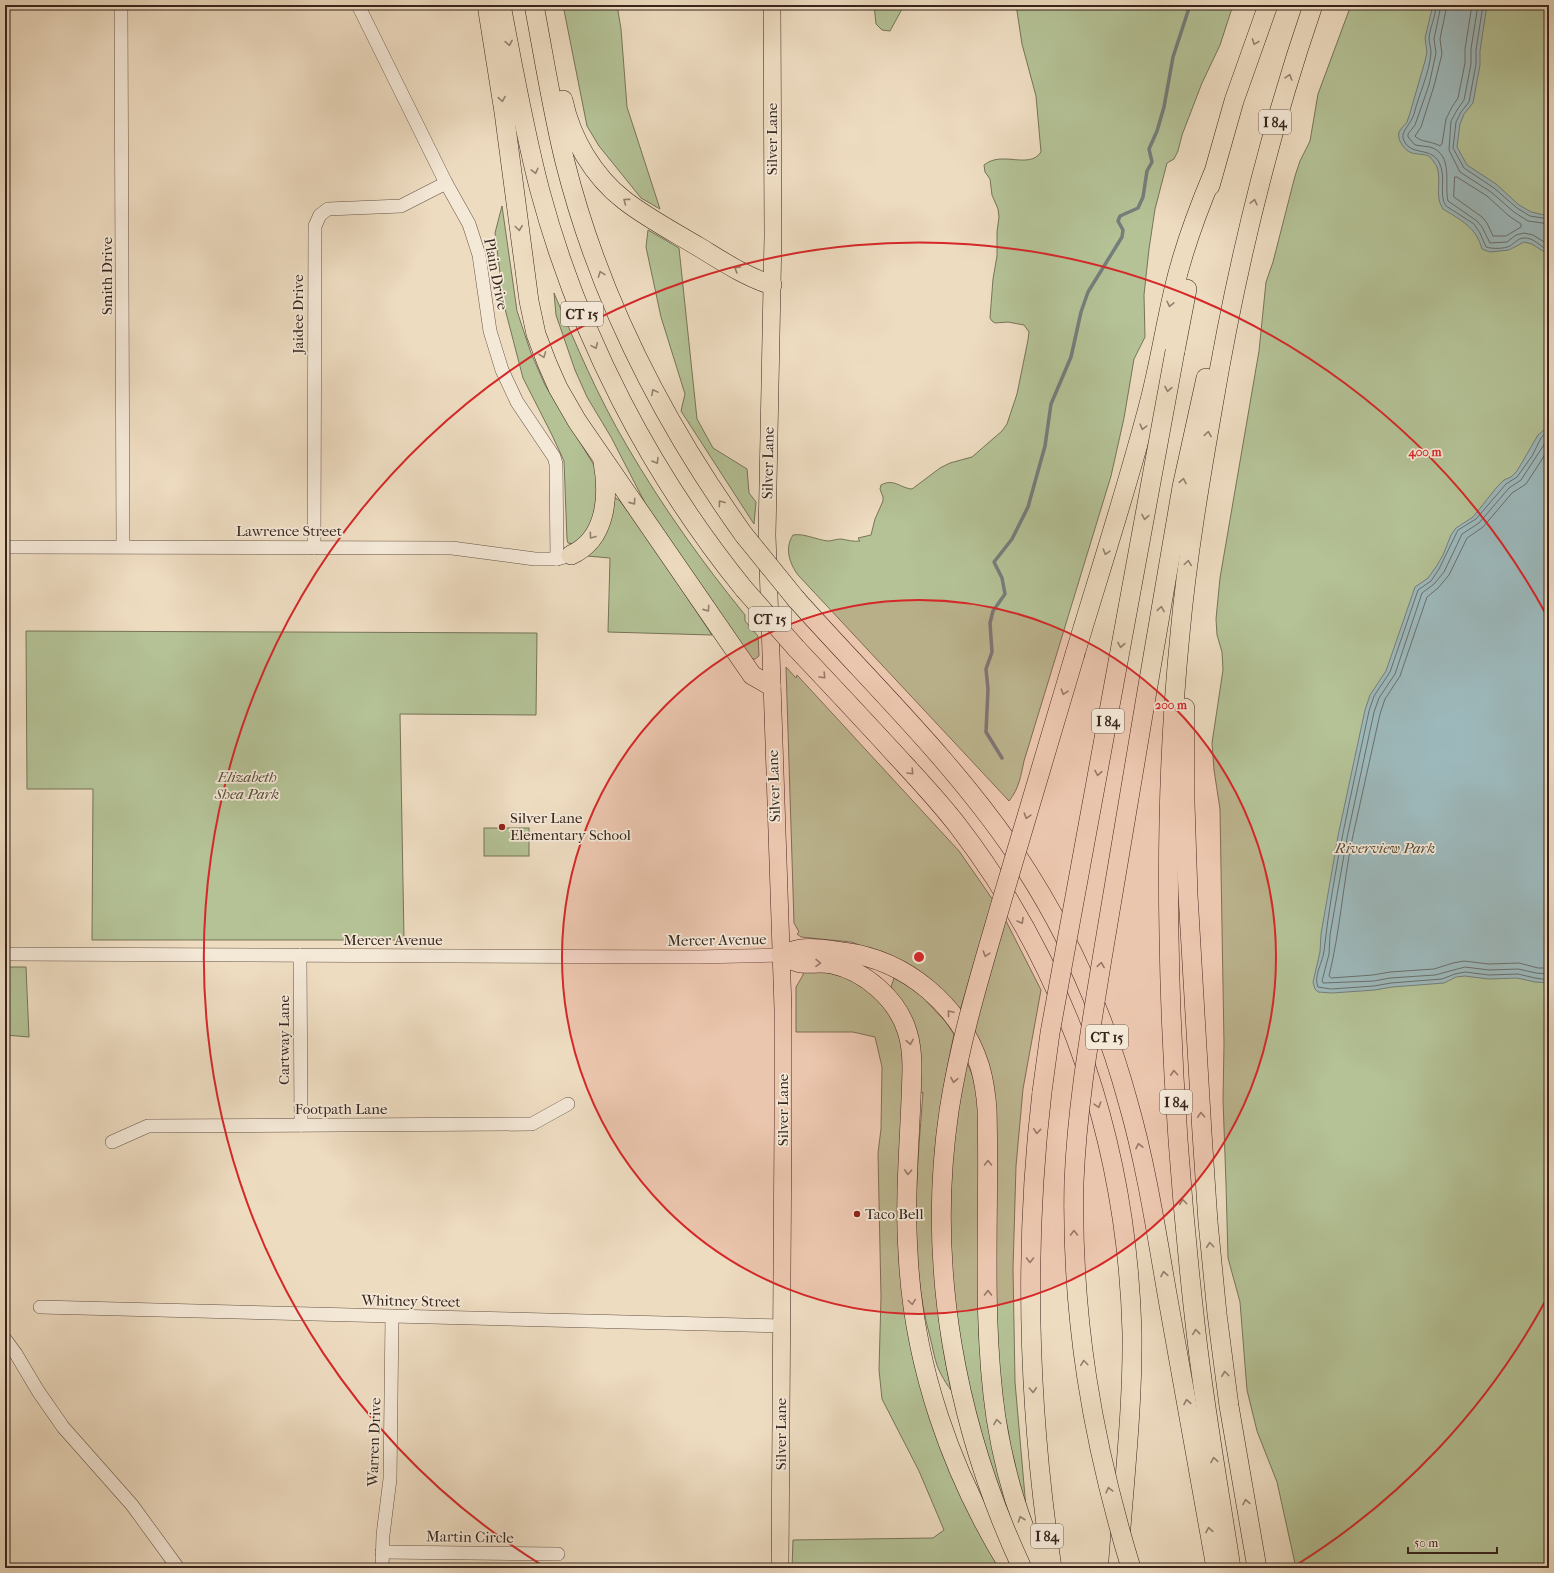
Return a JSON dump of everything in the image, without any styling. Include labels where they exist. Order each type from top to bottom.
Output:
[{"type":"highway","points":[[487,5],[504,112],[522,258],[532,319],[542,350],[558,388],[602,459],[752,674],[771,686]]},
{"type":"highway","name":"CT 15","points":[[501,5],[530,150],[540,192],[567,277],[591,337],[628,414],[662,472],[697,526],[744,589],[796,648],[932,794],[957,825],[986,865],[1017,913],[1038,953],[1069,1019],[1084,1057],[1116,1177],[1124,1230],[1130,1287],[1132,1336],[1131,1390],[1118,1568]]},
{"type":"highway","name":"CT 15","points":[[534,5],[565,161],[586,234],[617,316],[653,391],[694,462],[744,535],[796,598],[938,753],[984,809],[1017,856],[1041,894],[1061,929],[1081,970],[1113,1053],[1136,1132],[1161,1258],[1216,1568]]},
{"type":"highway","points":[[537,5],[552,46],[568,116],[580,146],[599,176],[619,196],[639,211],[747,275],[772,285]]},
{"type":"highway","name":"I 84","points":[[1052,1568],[1043,1503],[1033,1399],[1030,1291],[1031,1210],[1034,1161],[1042,1092],[1052,1025],[1168,350],[1213,174],[1234,101],[1268,5]]},
{"type":"highway","name":"I 84","points":[[1231,1568],[1208,1426],[1196,1334],[1183,1201],[1172,1040],[1169,937],[1169,828],[1173,723],[1180,633],[1192,531],[1227,328],[1245,240],[1276,118],[1313,5]]},
{"type":"highway","points":[[1131,1568],[1110,1496],[1086,1380],[1076,1290],[1074,1194],[1077,1136],[1084,1073],[1173,536],[1190,445],[1215,343],[1245,240]]},
{"type":"highway","points":[[1022,1568],[995,1505],[980,1463],[963,1400],[951,1340],[945,1286],[942,1231],[942,1187],[947,1127],[957,1066],[972,1005],[1168,350]]},
{"type":"highway","points":[[564,557],[583,548],[597,530],[602,518],[607,487],[602,459]]},
{"type":"highway","points":[[1180,633],[1186,712],[1185,803],[1188,895],[1207,1203],[1217,1314],[1227,1392],[1257,1568]]},
{"type":"highway","points":[[781,955],[800,949],[836,951],[870,957],[896,968],[919,982],[938,999],[962,1029],[974,1053],[983,1079],[987,1109],[989,1349],[996,1419],[1004,1460],[1019,1512],[1041,1568]]},
{"type":"highway","points":[[781,955],[800,963],[832,964],[860,976],[887,996],[901,1016],[908,1031],[911,1046],[912,1068],[907,1209],[910,1285],[918,1335],[930,1387],[946,1438],[961,1475],[984,1522],[1010,1568]]},
{"type":"highway","points":[[1041,1568],[1043,1503]]},
{"type":"main road","name":"Silver Lane","points":[[772,5],[772,285],[767,528],[781,955],[783,1102],[780,1568]]},
{"type":"street","name":"Smith Drive","points":[[121,5],[123,546]]},
{"type":"street","name":"Plain Drive","points":[[358,5],[446,182],[469,224],[479,255],[490,331],[502,370],[517,402],[554,457],[556,464],[564,557]]},
{"type":"street","name":"Jaidee Drive","points":[[314,548],[315,226],[320,215],[328,210],[402,206],[446,182]]},
{"type":"street","name":"Lawrence Street","points":[[5,547],[123,546],[452,548],[535,559],[564,557]]},
{"type":"street","name":"Mercer Avenue","points":[[5,954],[698,957],[781,955]]},
{"type":"street","name":"Cartway Lane","points":[[300,955],[301,1125]]},
{"type":"street","name":"Footpath Lane","points":[[112,1142],[148,1126],[532,1124],[568,1104]]},
{"type":"street","name":"Whitney Street","points":[[40,1307],[782,1326]]},
{"type":"street","name":"Warren Drive","points":[[382,1568],[382,1552],[390,1479],[392,1317]]},
{"type":"street","points":[[5,1339],[16,1354],[38,1391],[63,1426],[132,1505],[178,1568]]},
{"type":"street","name":"Martin Circle","points":[[382,1552],[558,1554]]},
{"type":"green space","points":[[563,5],[617,5],[621,29],[627,107],[660,209],[641,198],[599,146],[587,126]]},
{"type":"green space","points":[[874,5],[907,5],[902,9],[890,31],[882,30],[876,24]]},
{"type":"green space","points":[[1014,5],[1233,5],[1220,45],[1202,83],[1182,135],[1178,151],[1174,159],[1167,163],[1155,209],[1149,249],[1144,295],[1145,337],[1134,359],[1124,418],[1111,476],[1024,761],[1019,782],[1009,801],[798,575],[789,556],[789,546],[793,535],[802,535],[828,541],[841,539],[860,541],[858,538],[871,535],[875,519],[883,501],[880,489],[881,485],[893,483],[912,489],[940,468],[950,463],[972,457],[1002,431],[1007,424],[1017,394],[1029,332],[1024,325],[1008,322],[995,323],[990,318],[993,279],[997,256],[997,232],[999,217],[998,209],[992,195],[990,179],[985,172],[984,165],[999,159],[1030,160],[1041,152],[1036,96],[1022,44],[1017,11]]},
{"type":"green space","name":"Riverview Park","points":[[1351,5],[1549,5],[1549,1568],[1296,1568],[1277,1482],[1257,1431],[1247,1390],[1240,1302],[1228,1258],[1223,1099],[1224,1044],[1220,809],[1214,770],[1212,743],[1223,670],[1222,652],[1217,635],[1216,619],[1220,578],[1259,351],[1266,282],[1273,262],[1295,176],[1300,161],[1310,141],[1318,94]]},
{"type":"green space","points":[[502,206],[517,311],[531,353],[545,385],[597,470],[599,489],[591,530],[574,544],[568,543],[567,539],[564,461],[523,378],[504,305],[495,233]]},
{"type":"green space","points":[[648,230],[679,248],[697,419],[713,448],[747,469],[749,493],[756,502],[754,524],[681,411],[685,394],[661,317],[646,247]]},
{"type":"green space","points":[[554,293],[597,390],[627,446],[683,533],[713,575],[745,615],[745,621],[758,636],[759,656],[755,659],[747,659],[660,532],[611,437],[587,397],[575,370],[556,315]]},
{"type":"green space","points":[[614,497],[620,501],[649,540],[712,635],[608,632],[610,558],[587,556]]},
{"type":"green space","name":"Elizabeth Shea Park","points":[[26,631],[537,633],[536,715],[400,714],[404,940],[92,940],[93,789],[27,789]]},
{"type":"green space","points":[[786,667],[796,678],[797,675],[959,851],[993,900],[959,1014],[942,992],[914,967],[886,954],[851,942],[801,937],[797,934],[799,932],[794,923]]},
{"type":"green space","points":[[484,828],[529,828],[529,856],[484,856]]},
{"type":"green space","points":[[1005,919],[1041,990],[1023,1089],[1016,1166],[1013,1269],[1015,1382],[1026,1508],[1012,1458],[1001,1398],[973,1032]]},
{"type":"green space","points":[[5,967],[26,967],[29,1037],[5,1035]]},
{"type":"green space","points":[[804,969],[816,969],[854,980],[878,995],[902,1034],[905,1060],[899,1258],[905,1309],[1000,1568],[792,1568],[793,1540],[933,1538],[944,1530],[919,1471],[882,1399],[879,1370],[881,1297],[878,1153],[881,1129],[882,1067],[875,1037],[853,1032],[796,1032],[796,987],[803,975]]},
{"type":"green space","points":[[894,978],[924,995],[927,1002],[945,1021],[954,1034],[943,1092],[935,1151],[932,1211],[934,1271],[937,1301],[945,1361],[951,1390],[939,1370],[923,1307],[919,1276],[916,1215],[918,1153],[923,1092],[919,1094],[897,995],[891,987]]},
{"type":"green space","points":[[966,1061],[975,1083],[980,1123],[979,1333],[984,1389],[1016,1536],[991,1469],[975,1418],[965,1372],[956,1314],[950,1225],[952,1166],[959,1100]]},
{"type":"water","points":[[1433,5],[1487,5],[1480,51],[1480,65],[1473,103],[1464,114],[1460,124],[1457,147],[1467,165],[1496,184],[1519,205],[1531,212],[1549,216],[1549,255],[1532,244],[1524,242],[1509,250],[1490,252],[1482,249],[1476,235],[1472,230],[1462,221],[1443,209],[1440,204],[1438,194],[1438,172],[1432,159],[1427,155],[1416,154],[1408,151],[1404,148],[1400,141],[1399,132],[1407,122],[1425,61],[1427,52],[1425,38]]},
{"type":"water","points":[[1549,414],[1549,491],[1547,496],[1549,500],[1549,983],[1517,978],[1488,979],[1465,976],[1456,977],[1444,983],[1392,987],[1375,990],[1332,993],[1318,992],[1315,989],[1313,982],[1320,952],[1321,934],[1338,836],[1365,710],[1370,695],[1386,671],[1415,587],[1428,578],[1436,567],[1443,555],[1451,535],[1456,528],[1473,517],[1497,487],[1517,471],[1538,435],[1544,430]]},
{"type":"waterway","points":[[1002,758],[986,732],[988,689],[986,669],[992,652],[990,623],[993,611],[1005,594],[1002,578],[994,562],[1012,539],[1028,507],[1045,446],[1051,404],[1071,357],[1081,312],[1088,292],[1122,237],[1123,230],[1118,221],[1120,216],[1138,208],[1143,197],[1147,171],[1152,162],[1149,149],[1157,131],[1164,107],[1173,57],[1190,5]]},
{"type":"place","name":"Silver Lane Elementary School","points":[[502,827]]},
{"type":"place","name":"Taco Bell","points":[[857,1214]]}]
